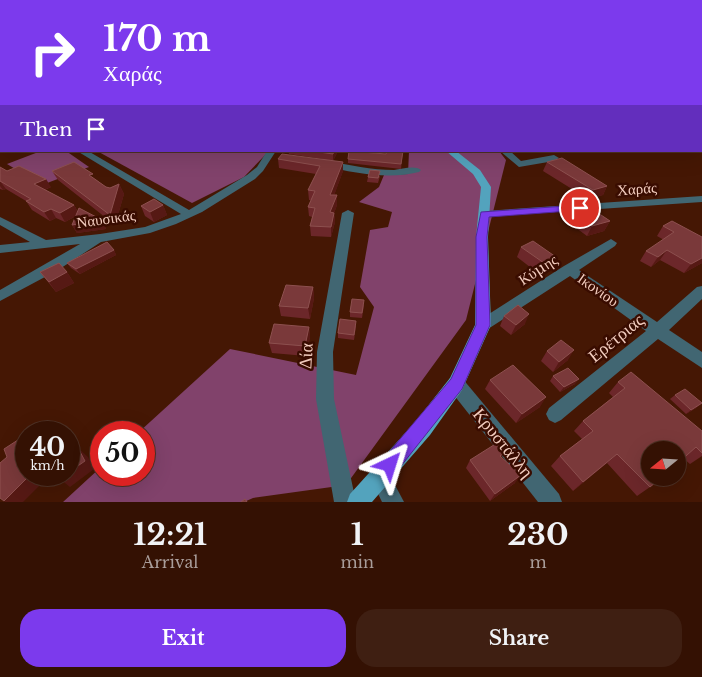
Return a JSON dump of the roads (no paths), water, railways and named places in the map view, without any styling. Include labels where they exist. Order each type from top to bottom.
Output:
[{"type":"main road","points":[[358,502],[423,428],[456,384],[483,325],[482,237],[487,193],[484,181],[477,172],[451,152]]},
{"type":"street","points":[[83,152],[184,211]]},
{"type":"street","points":[[505,152],[519,164],[554,158]]},
{"type":"street","points":[[172,222],[184,211],[211,202],[251,177],[272,155]]},
{"type":"street","points":[[316,163],[401,174],[416,170]]},
{"type":"street","name":"Χαράς","points":[[484,214],[702,199]]},
{"type":"street","name":"Ναυσικάς","points":[[0,249],[100,238],[146,230],[172,222],[211,202]]},
{"type":"street","name":"Δία","points":[[345,502],[325,399],[325,352],[348,213]]},
{"type":"street","points":[[0,220],[42,243]]},
{"type":"street","points":[[0,296],[53,267],[100,238]]},
{"type":"street","name":"Κύμης","points":[[483,325],[611,243]]},
{"type":"street","name":"Ικονίου","points":[[568,269],[702,361]]},
{"type":"street","name":"Ερέτριας","points":[[555,414],[657,331],[702,291]]},
{"type":"street","name":"Κρυστάλλη","points":[[456,384],[550,502]]},
{"type":"street","points":[[380,477],[393,502]]}]
